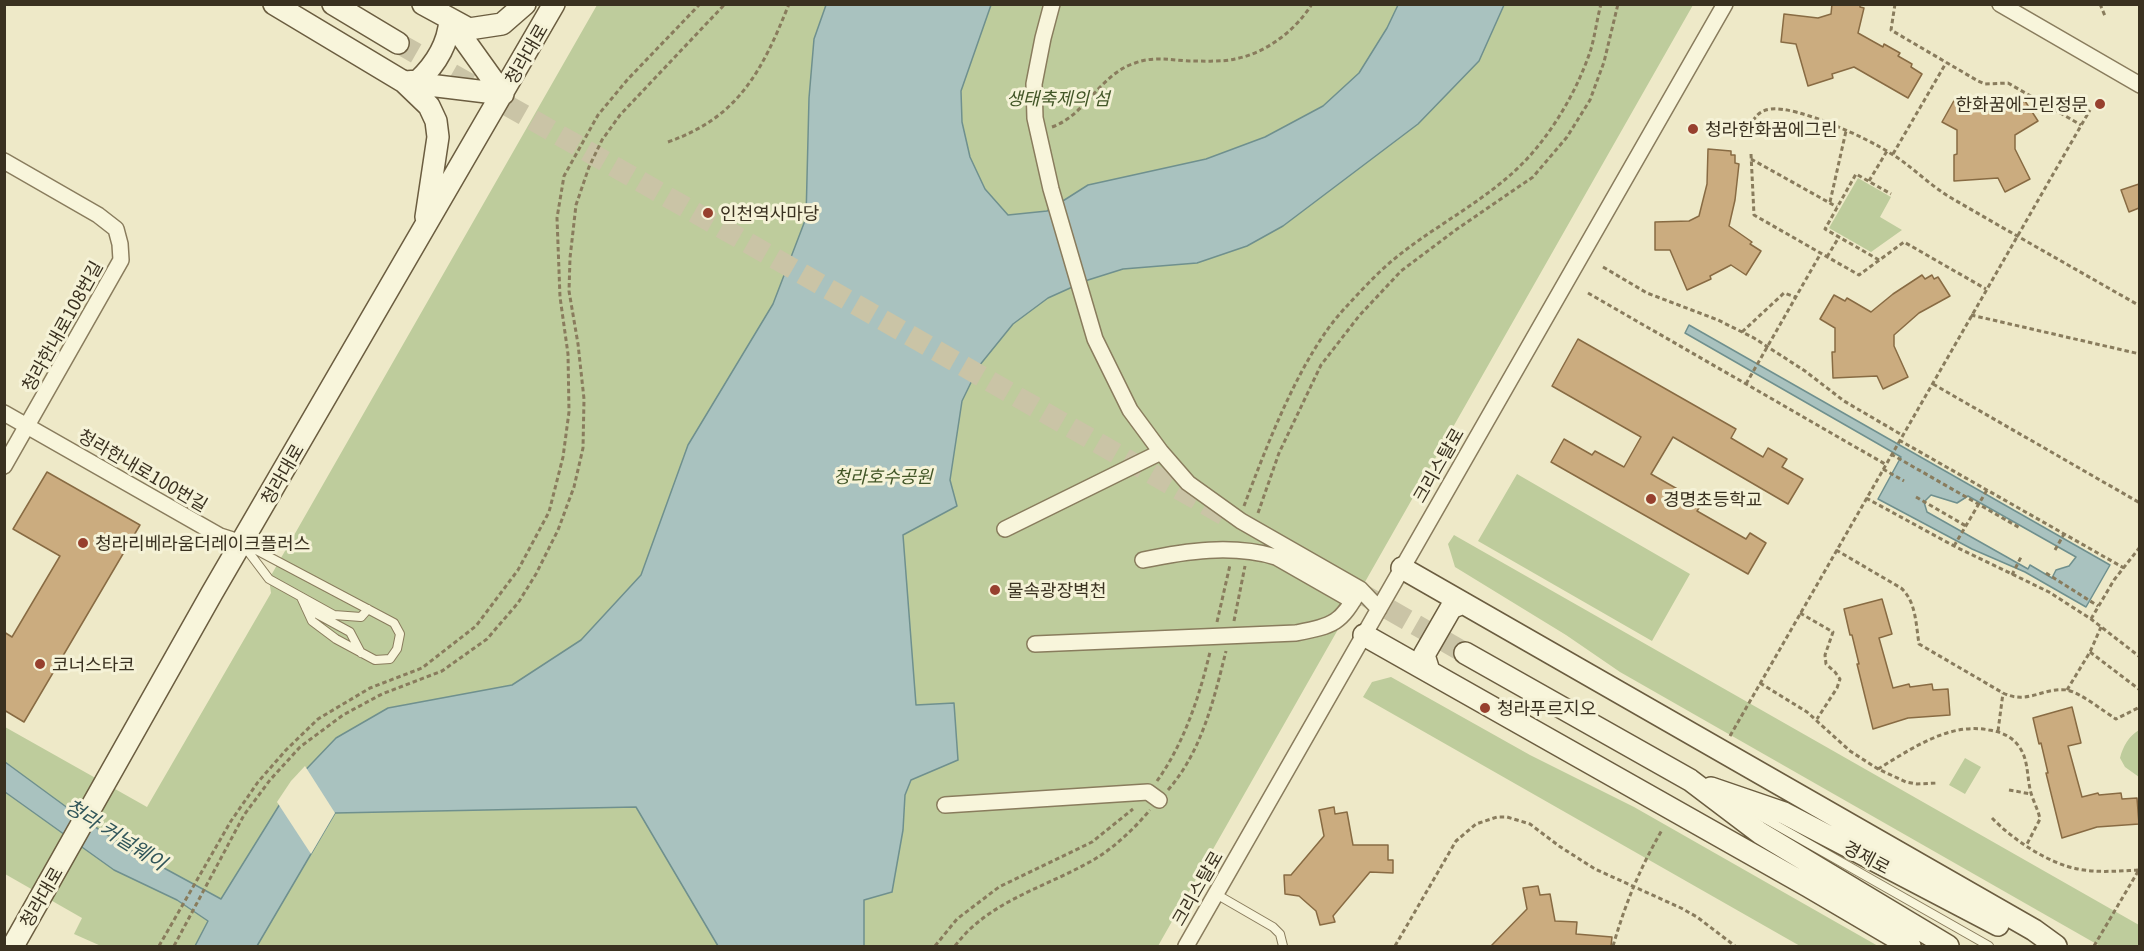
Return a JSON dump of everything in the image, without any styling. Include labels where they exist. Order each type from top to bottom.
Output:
[{"type":"street","points":[[274,4],[404,82],[429,106],[436,121],[438,137],[424,230]]},
{"type":"street","points":[[333,4],[398,43]]},
{"type":"street","points":[[423,4],[469,29],[502,24],[525,4]]},
{"type":"street","name":"청라대로","points":[[13,946],[242,543],[554,4]]},
{"type":"street","points":[[1052,4],[1042,38],[1034,84],[1035,118],[1052,189],[1095,339],[1130,410],[1161,452],[1188,483],[1247,525],[1379,609]]},
{"type":"street","name":"크리스탈로","points":[[1186,946],[1725,4]]},
{"type":"street","points":[[2000,4],[2139,85]]},
{"type":"street","points":[[404,82],[418,81],[431,69],[449,36],[450,20]]},
{"type":"street","points":[[450,20],[503,94]]},
{"type":"street","points":[[404,82],[503,94]]},
{"type":"street","name":"청라한내로108번길","points":[[4,161],[98,215],[116,229],[120,244],[121,260],[28,426]]},
{"type":"street","name":"청라한내로100번길","points":[[4,413],[220,536],[242,543]]},
{"type":"street","points":[[4,466],[28,426]]},
{"type":"street","points":[[1005,529],[1161,452]]},
{"type":"street","points":[[1143,560],[1209,550],[1275,557],[1357,595]]},
{"type":"street","points":[[1402,568],[2034,930],[2056,946]]},
{"type":"street","points":[[1035,644],[1296,633],[1327,627],[1346,613],[1357,595]]},
{"type":"street","points":[[1429,672],[1424,656],[1451,608],[1463,603]]},
{"type":"street","points":[[1364,635],[1788,874],[1910,946]]},
{"type":"street","name":"경제로","points":[[1465,653],[1690,780],[1760,833],[1948,946]]},
{"type":"street","name":"경제로","points":[[1690,780],[1784,813],[2039,946]]},
{"type":"street","points":[[945,805],[1153,796]]},
{"type":"lane","points":[[242,543],[269,579],[334,615],[361,617],[368,609]]},
{"type":"lane","points":[[242,543],[394,623],[400,634],[398,649],[390,659],[375,660],[361,653],[336,639],[312,621],[301,597]]},
{"type":"lane","points":[[306,608],[350,632],[361,653]]},
{"type":"lane","points":[[1712,788],[1989,946]]},
{"type":"lane","points":[[1216,894],[1274,927],[1280,934],[1282,946]]},
{"type":"path","points":[[159,946],[231,821],[258,782],[318,719],[370,688],[422,668],[476,626],[518,570],[549,512],[564,457],[569,412],[568,354],[560,297],[557,219],[564,176],[598,115],[628,78],[700,4]]},
{"type":"path","points":[[174,946],[244,815],[270,780],[300,747],[343,715],[382,694],[442,671],[487,639],[518,603],[536,574],[558,530],[574,487],[583,447],[584,399],[579,344],[569,291],[576,205],[602,140],[620,115],[725,4]]},
{"type":"path","points":[[668,142],[691,134],[731,106],[767,57],[789,4]]},
{"type":"path","points":[[1038,130],[1055,126],[1072,116],[1116,72],[1133,63],[1158,57],[1189,61],[1234,60],[1269,47],[1293,28],[1312,4]]},
{"type":"path","points":[[1247,525],[1245,505],[1277,423],[1320,341],[1343,309],[1393,260],[1509,177],[1546,136],[1576,86],[1591,48],[1601,4]]},
{"type":"path","points":[[1247,525],[1321,364],[1359,316],[1401,271],[1533,177],[1567,137],[1590,100],[1604,62],[1618,4]]},
{"type":"path","points":[[1895,4],[1891,30],[1985,84],[2008,83],[2081,125]]},
{"type":"path","points":[[2100,4],[2105,16]]},
{"type":"path","points":[[1893,154],[1946,63]]},
{"type":"path","points":[[1753,121],[1757,114],[1765,110],[1785,110],[1846,131],[1893,154],[1939,191],[2139,306]]},
{"type":"path","points":[[1728,740],[2090,110]]},
{"type":"path","points":[[1830,203],[1846,131]]},
{"type":"path","points":[[1869,181],[1887,151]]},
{"type":"path","points":[[1837,207],[1751,156],[1754,215],[1858,275],[1904,242],[1986,289]]},
{"type":"path","points":[[1879,260],[1825,229],[1856,174],[1891,194]]},
{"type":"path","points":[[1827,257],[1839,237]]},
{"type":"path","points":[[1746,384],[1821,253]]},
{"type":"path","points":[[1603,267],[1658,298],[1719,320],[1767,346],[1844,401],[1902,435]]},
{"type":"path","points":[[1588,293],[1886,464]]},
{"type":"path","points":[[1742,332],[1784,293],[1795,297]]},
{"type":"path","points":[[1971,315],[2139,354]]},
{"type":"path","points":[[1932,384],[2139,502]]},
{"type":"path","points":[[1899,440],[2124,568]]},
{"type":"path","points":[[1891,454],[2020,528]]},
{"type":"path","points":[[1883,469],[1904,481]]},
{"type":"path","points":[[1955,545],[1977,503],[1986,491]]},
{"type":"path","points":[[1916,497],[1966,526]]},
{"type":"path","points":[[1866,498],[2049,592],[2091,619],[2139,657]]},
{"type":"path","points":[[2055,549],[2063,535]]},
{"type":"path","points":[[2091,619],[2139,548]]},
{"type":"path","points":[[1836,550],[1908,594],[1912,602],[1919,644],[2003,693],[2013,698],[2022,698],[2067,690],[2116,719],[2139,707]]},
{"type":"path","points":[[935,946],[957,919],[999,887],[1092,842],[1180,776],[1203,730],[1215,696],[1230,636],[1241,552]]},
{"type":"path","points":[[955,946],[966,931],[992,910],[1088,863],[1131,832],[1153,796],[1158,780],[1181,740],[1197,699],[1241,552]]},
{"type":"path","points":[[2013,573],[2020,559]]},
{"type":"path","points":[[2046,573],[2098,606]]},
{"type":"path","points":[[1800,613],[1833,632],[1825,655],[1826,664],[1840,679],[1837,688],[1817,719]]},
{"type":"path","points":[[2067,690],[2090,652],[2101,627]]},
{"type":"path","points":[[2090,652],[2139,690]]},
{"type":"path","points":[[1760,683],[1817,719],[1850,752],[1878,769],[1906,782],[1938,783]]},
{"type":"path","points":[[1998,731],[2003,693]]},
{"type":"path","points":[[1878,769],[1922,744],[1959,729],[1998,731],[2010,737],[2020,748],[2026,760],[2031,794],[2040,819],[2026,846]]},
{"type":"path","points":[[2009,790],[2031,794]]},
{"type":"path","points":[[1395,946],[1456,841],[1466,831],[1485,819],[1497,817],[1507,817],[1530,824],[1595,869],[1697,917],[1735,946]]},
{"type":"path","points":[[1992,818],[2012,837],[2064,865],[2096,872],[2139,869]]},
{"type":"path","points":[[1613,946],[1626,903],[1642,863],[1662,830]]},
{"type":"path","points":[[2094,946],[2139,869]]},
{"type":"green space","name":"청라호수공원","points":[[597,5],[1693,5],[1158,946],[101,946],[74,934],[82,918],[5,874],[5,727],[147,807],[271,593],[269,579]]},
{"type":"green space","points":[[1858,178],[1891,197],[1880,217],[1902,230],[1871,252],[1829,228]]},
{"type":"green space","points":[[1517,474],[1690,574],[1652,641],[1478,541]]},
{"type":"green space","points":[[1454,535],[2139,925],[2139,946],[2100,946],[1620,672],[1566,635],[1455,567],[1448,544]]},
{"type":"green space","points":[[1391,677],[1530,755],[1634,807],[1878,946],[1800,946],[1363,697],[1372,682]]},
{"type":"green space","points":[[2139,730],[2139,777],[2125,767],[2120,758],[2127,742]]},
{"type":"green space","points":[[1965,758],[1981,767],[1965,794],[1949,785]]},
{"type":"water","points":[[826,5],[991,5],[961,91],[962,122],[970,157],[985,189],[1008,215],[1047,211],[1088,185],[1206,159],[1265,137],[1323,106],[1359,73],[1387,28],[1398,5],[1504,5],[1479,61],[1418,124],[1283,226],[1247,246],[1197,263],[1123,269],[1088,280],[1048,298],[1013,324],[979,366],[962,401],[950,480],[957,506],[903,535],[916,705],[954,703],[958,760],[911,780],[905,795],[903,830],[892,892],[864,900],[864,946],[718,946],[636,807],[335,813],[257,946],[195,946],[208,921],[177,900],[114,870],[5,792],[5,762],[80,817],[129,849],[221,899],[293,783],[336,738],[388,708],[512,685],[581,640],[641,575],[688,445],[773,304],[806,218],[809,98],[814,39]]},
{"type":"water","points":[[1689,325],[2110,565],[2086,607],[2025,572],[1972,549],[1878,499],[1901,457],[1685,333]],"holes":[[[1931,495],[1957,503],[1968,496],[2076,557],[2069,566],[2056,570],[2052,578],[2030,565],[2028,569],[1927,512],[1924,502]]]},
{"type":"pier","points":[[305,766],[335,813],[311,854],[277,802],[291,781]]},
{"type":"building","points":[[1832,4],[1860,4],[1860,7],[1864,8],[1858,33],[1883,47],[1884,44],[1900,53],[1898,56],[1912,64],[1911,67],[1922,74],[1908,98],[1854,67],[1832,74],[1833,78],[1808,86],[1796,44],[1781,42],[1784,14],[1818,18],[1831,14]]},
{"type":"building","points":[[1956,97],[1991,113],[2009,102],[2011,105],[2019,100],[2020,103],[2025,101],[2038,121],[2015,135],[2015,149],[2030,179],[2005,192],[1998,178],[1954,181],[1957,130],[1942,122]]},
{"type":"building","points":[[1708,149],[1731,151],[1731,155],[1735,155],[1735,163],[1739,164],[1729,226],[1761,251],[1746,275],[1731,265],[1710,276],[1711,279],[1687,290],[1670,250],[1655,250],[1655,222],[1689,221],[1699,216],[1707,184]]},
{"type":"building","points":[[2139,184],[2139,208],[2129,212],[2121,190]]},
{"type":"building","points":[[1922,275],[1925,279],[1932,275],[1934,279],[1938,277],[1950,296],[1919,313],[1894,335],[1894,346],[1908,377],[1883,389],[1877,376],[1833,378],[1832,352],[1835,352],[1835,328],[1820,319],[1834,295],[1845,301],[1847,298],[1871,312]]},
{"type":"building","points":[[1578,339],[1736,429],[1731,438],[1763,457],[1768,448],[1787,459],[1782,467],[1803,479],[1788,504],[1673,437],[1651,474],[1702,503],[1697,511],[1746,539],[1750,533],[1766,543],[1748,574],[1551,462],[1564,439],[1592,455],[1595,451],[1624,467],[1641,437],[1552,386]]},
{"type":"building","points":[[47,472],[140,525],[24,722],[4,710],[4,632],[12,637],[60,556],[13,529]]},
{"type":"building","points":[[1882,599],[1892,634],[1879,638],[1893,688],[1909,684],[1910,687],[1932,684],[1933,690],[1948,689],[1950,715],[1908,718],[1873,729],[1844,609]]},
{"type":"building","points":[[2072,707],[2081,743],[2068,746],[2082,797],[2098,793],[2099,795],[2121,793],[2122,799],[2137,798],[2139,824],[2097,827],[2062,838],[2041,743],[2039,744],[2033,718]]},
{"type":"building","points":[[1334,807],[1335,814],[1347,812],[1353,845],[1388,845],[1388,860],[1393,860],[1393,873],[1370,872],[1333,916],[1335,922],[1320,925],[1316,911],[1299,896],[1285,894],[1284,875],[1291,875],[1324,836],[1319,810]]},
{"type":"building","points":[[1538,886],[1540,895],[1550,894],[1555,921],[1577,922],[1576,934],[1612,937],[1611,946],[1491,946],[1527,909],[1523,888]]},
{"type":"tunnel","points":[[398,43],[1231,519]]},
{"type":"tunnel","points":[[1362,594],[1465,653]]},
{"type":"place","name":"한화꿈에그린정문","points":[[2100,104]]},
{"type":"place","name":"청라한화꿈에그린","points":[[1693,129]]},
{"type":"place","name":"인천역사마당","points":[[708,213]]},
{"type":"place","name":"경명초등학교","points":[[1651,499]]},
{"type":"place","name":"청라리베라움더레이크플러스","points":[[83,543]]},
{"type":"place","name":"물속광장벽천","points":[[995,590]]},
{"type":"place","name":"코너스타코","points":[[40,664]]},
{"type":"place","name":"청라푸르지오","points":[[1485,708]]},
{"type":"park label","name":"생태축제의 섬","points":[[1058,98]]},
{"type":"water label","name":"청라 커널웨이","points":[[116,834]]}]
